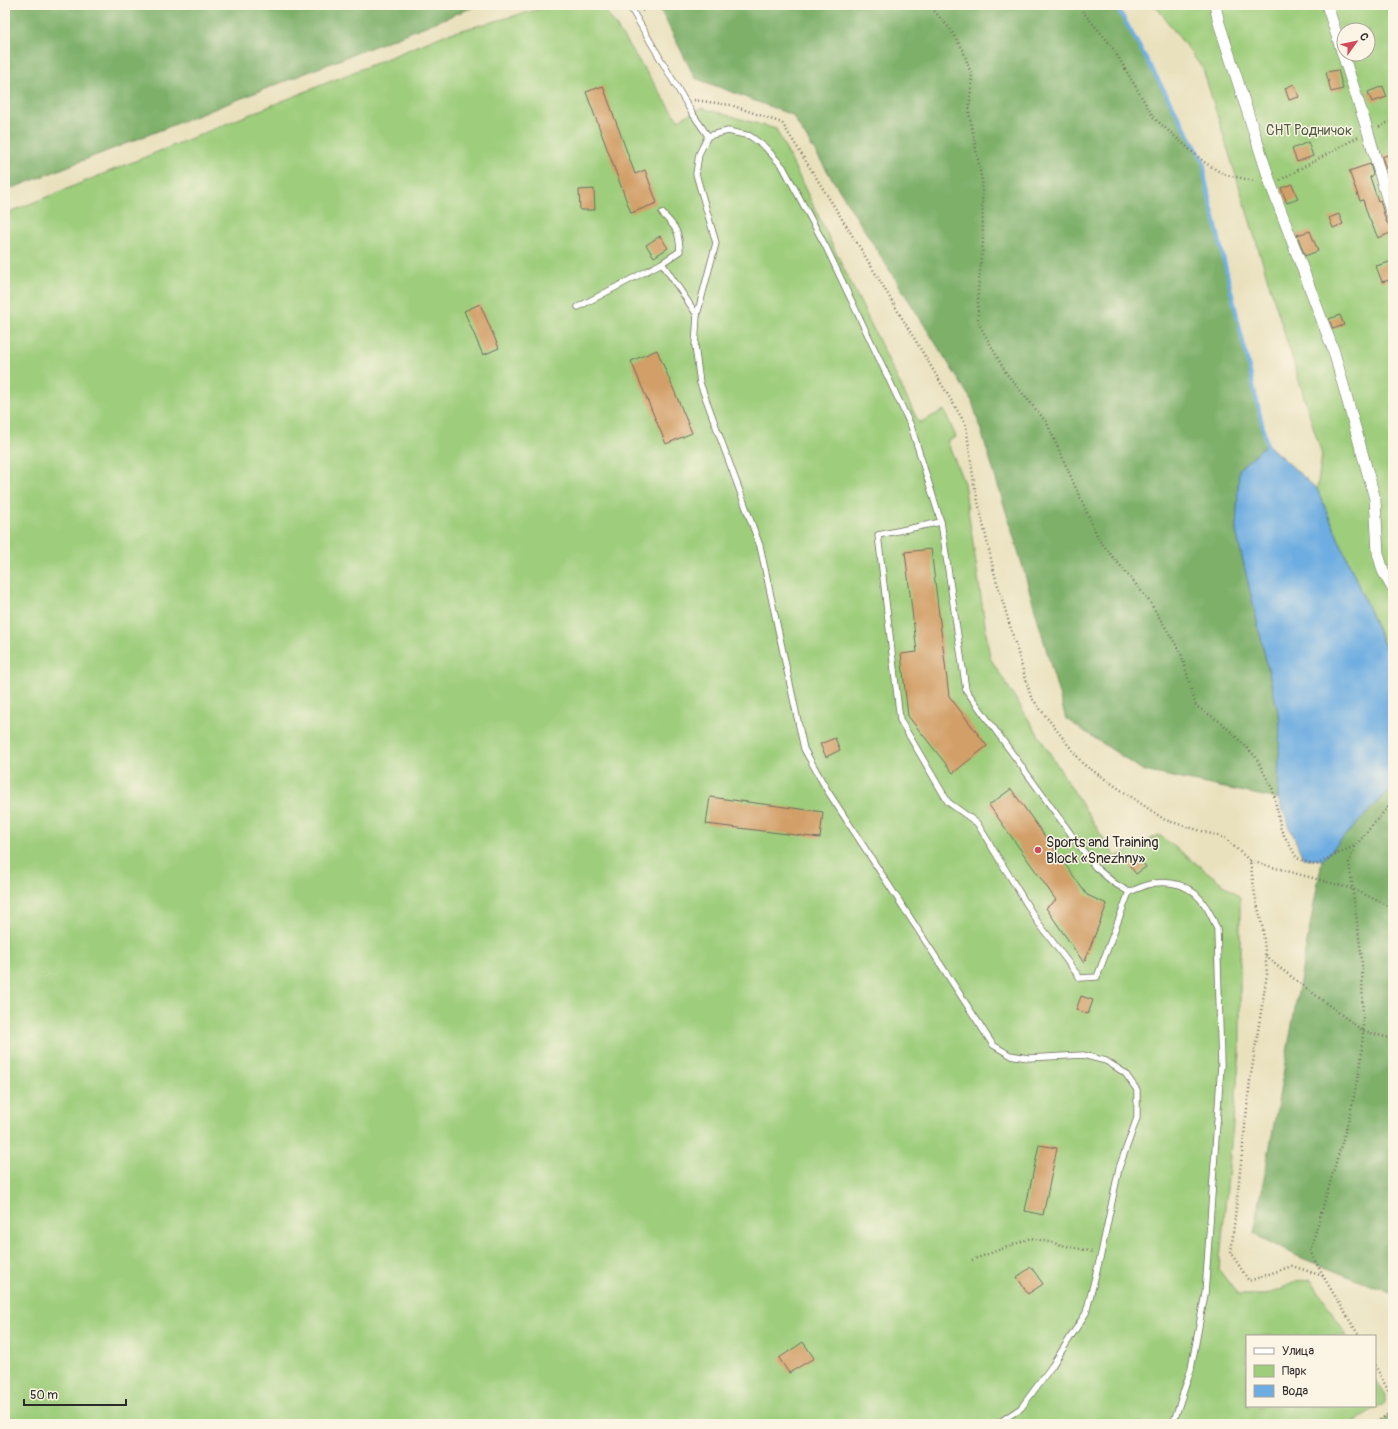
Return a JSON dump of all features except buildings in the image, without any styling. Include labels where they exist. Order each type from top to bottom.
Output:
[{"type":"street","points":[[1215,5],[1219,23],[1270,185],[1334,352],[1375,499],[1378,553],[1383,571],[1393,589]]},
{"type":"street","points":[[1327,5],[1368,132],[1393,219]]},
{"type":"lane","points":[[629,5],[692,113],[708,136]]},
{"type":"lane","points":[[997,1424],[1021,1408],[1052,1366],[1086,1313],[1101,1254],[1119,1168],[1137,1118],[1137,1090],[1125,1073],[1106,1061],[1083,1055],[1028,1058],[1010,1055],[993,1045],[827,790],[807,756],[804,749],[760,546],[700,383],[696,346],[697,315],[716,243],[696,174],[699,154],[708,136],[728,131],[750,136],[765,146],[783,167],[826,247],[911,426],[941,522],[966,690],[1095,867],[1114,883],[1129,892]]},
{"type":"lane","points":[[578,307],[662,263],[680,251],[680,236],[674,226],[662,213]]},
{"type":"lane","points":[[662,263],[697,315]]},
{"type":"lane","points":[[941,522],[878,535],[900,720],[948,802],[977,823],[1037,921],[1080,978],[1097,977],[1129,892],[1154,883],[1170,882],[1189,889],[1201,899],[1211,914],[1217,929],[1221,1065],[1205,1294],[1191,1369],[1173,1424]]},
{"type":"path","points":[[928,5],[950,29],[963,50],[972,77],[969,113],[982,181],[983,242],[978,290],[978,322],[1006,373],[1047,423],[1099,540],[1148,599],[1181,653],[1196,706],[1222,723],[1255,756],[1273,790],[1281,830],[1297,858],[1316,865],[1356,845]]},
{"type":"path","points":[[958,5],[964,5]]},
{"type":"path","points":[[1077,5],[1110,45],[1154,118],[1204,162],[1223,174],[1270,185],[1393,120]]},
{"type":"path","points":[[684,98],[731,106],[782,123],[858,244],[966,425],[974,484],[994,572],[1031,697],[1082,764],[1165,820],[1225,838],[1250,861],[1353,889],[1393,908]]},
{"type":"path","points":[[1358,1335],[1323,1276],[1310,1251],[1348,1118],[1361,1064],[1363,1031],[1362,960],[1349,862],[1356,845],[1381,814],[1393,802]]},
{"type":"path","points":[[1250,861],[1255,895],[1263,930],[1267,974],[1250,1081],[1231,1253],[1250,1281],[1292,1266],[1323,1276]]},
{"type":"path","points":[[1265,955],[1363,1031],[1393,1039]]},
{"type":"path","points":[[972,1260],[1031,1238],[1101,1254]]},
{"type":"path","points":[[1376,1367],[1393,1400]]},
{"type":"path","points":[[1373,1424],[1392,1412],[1393,1403]]},
{"type":"green space","points":[[5,5],[479,5],[5,191]]},
{"type":"green space","points":[[555,5],[602,5],[678,120],[702,108],[776,129],[919,423],[944,410],[956,437],[947,441],[964,483],[990,658],[1115,857],[1159,835],[1240,897],[1240,1052],[1219,1270],[1238,1295],[1266,1295],[1298,1281],[1311,1279],[1346,1335],[1246,1335],[1246,1407],[1376,1407],[1376,1382],[1385,1395],[1385,1403],[1351,1424],[12,1424],[5,1401],[5,214],[447,34]]},
{"type":"green space","points":[[658,5],[1116,5],[1204,162],[1205,179],[1267,444],[1239,469],[1236,531],[1280,720],[1278,799],[1144,771],[1066,719],[1020,557],[972,401],[792,115],[695,78]]},
{"type":"green space","name":"СНТ Родничок","points":[[1155,5],[1393,5],[1393,660],[1387,652],[1317,489],[1322,455],[1203,69]]},
{"type":"green space","points":[[1393,786],[1393,1294],[1297,1256],[1254,1234],[1322,860]]},
{"type":"green space","points":[[1393,1412],[1393,1424],[1378,1424]]},
{"type":"water","points":[[1267,444],[1317,489],[1387,652],[1393,660],[1393,786],[1322,860],[1303,858],[1278,799],[1280,720],[1236,531],[1239,469]]},
{"type":"waterway","points":[[1116,5],[1204,162],[1205,179],[1268,449]]},
{"type":"place","name":"Sports and Training Block «Snezhny»","points":[[1038,850]]}]
